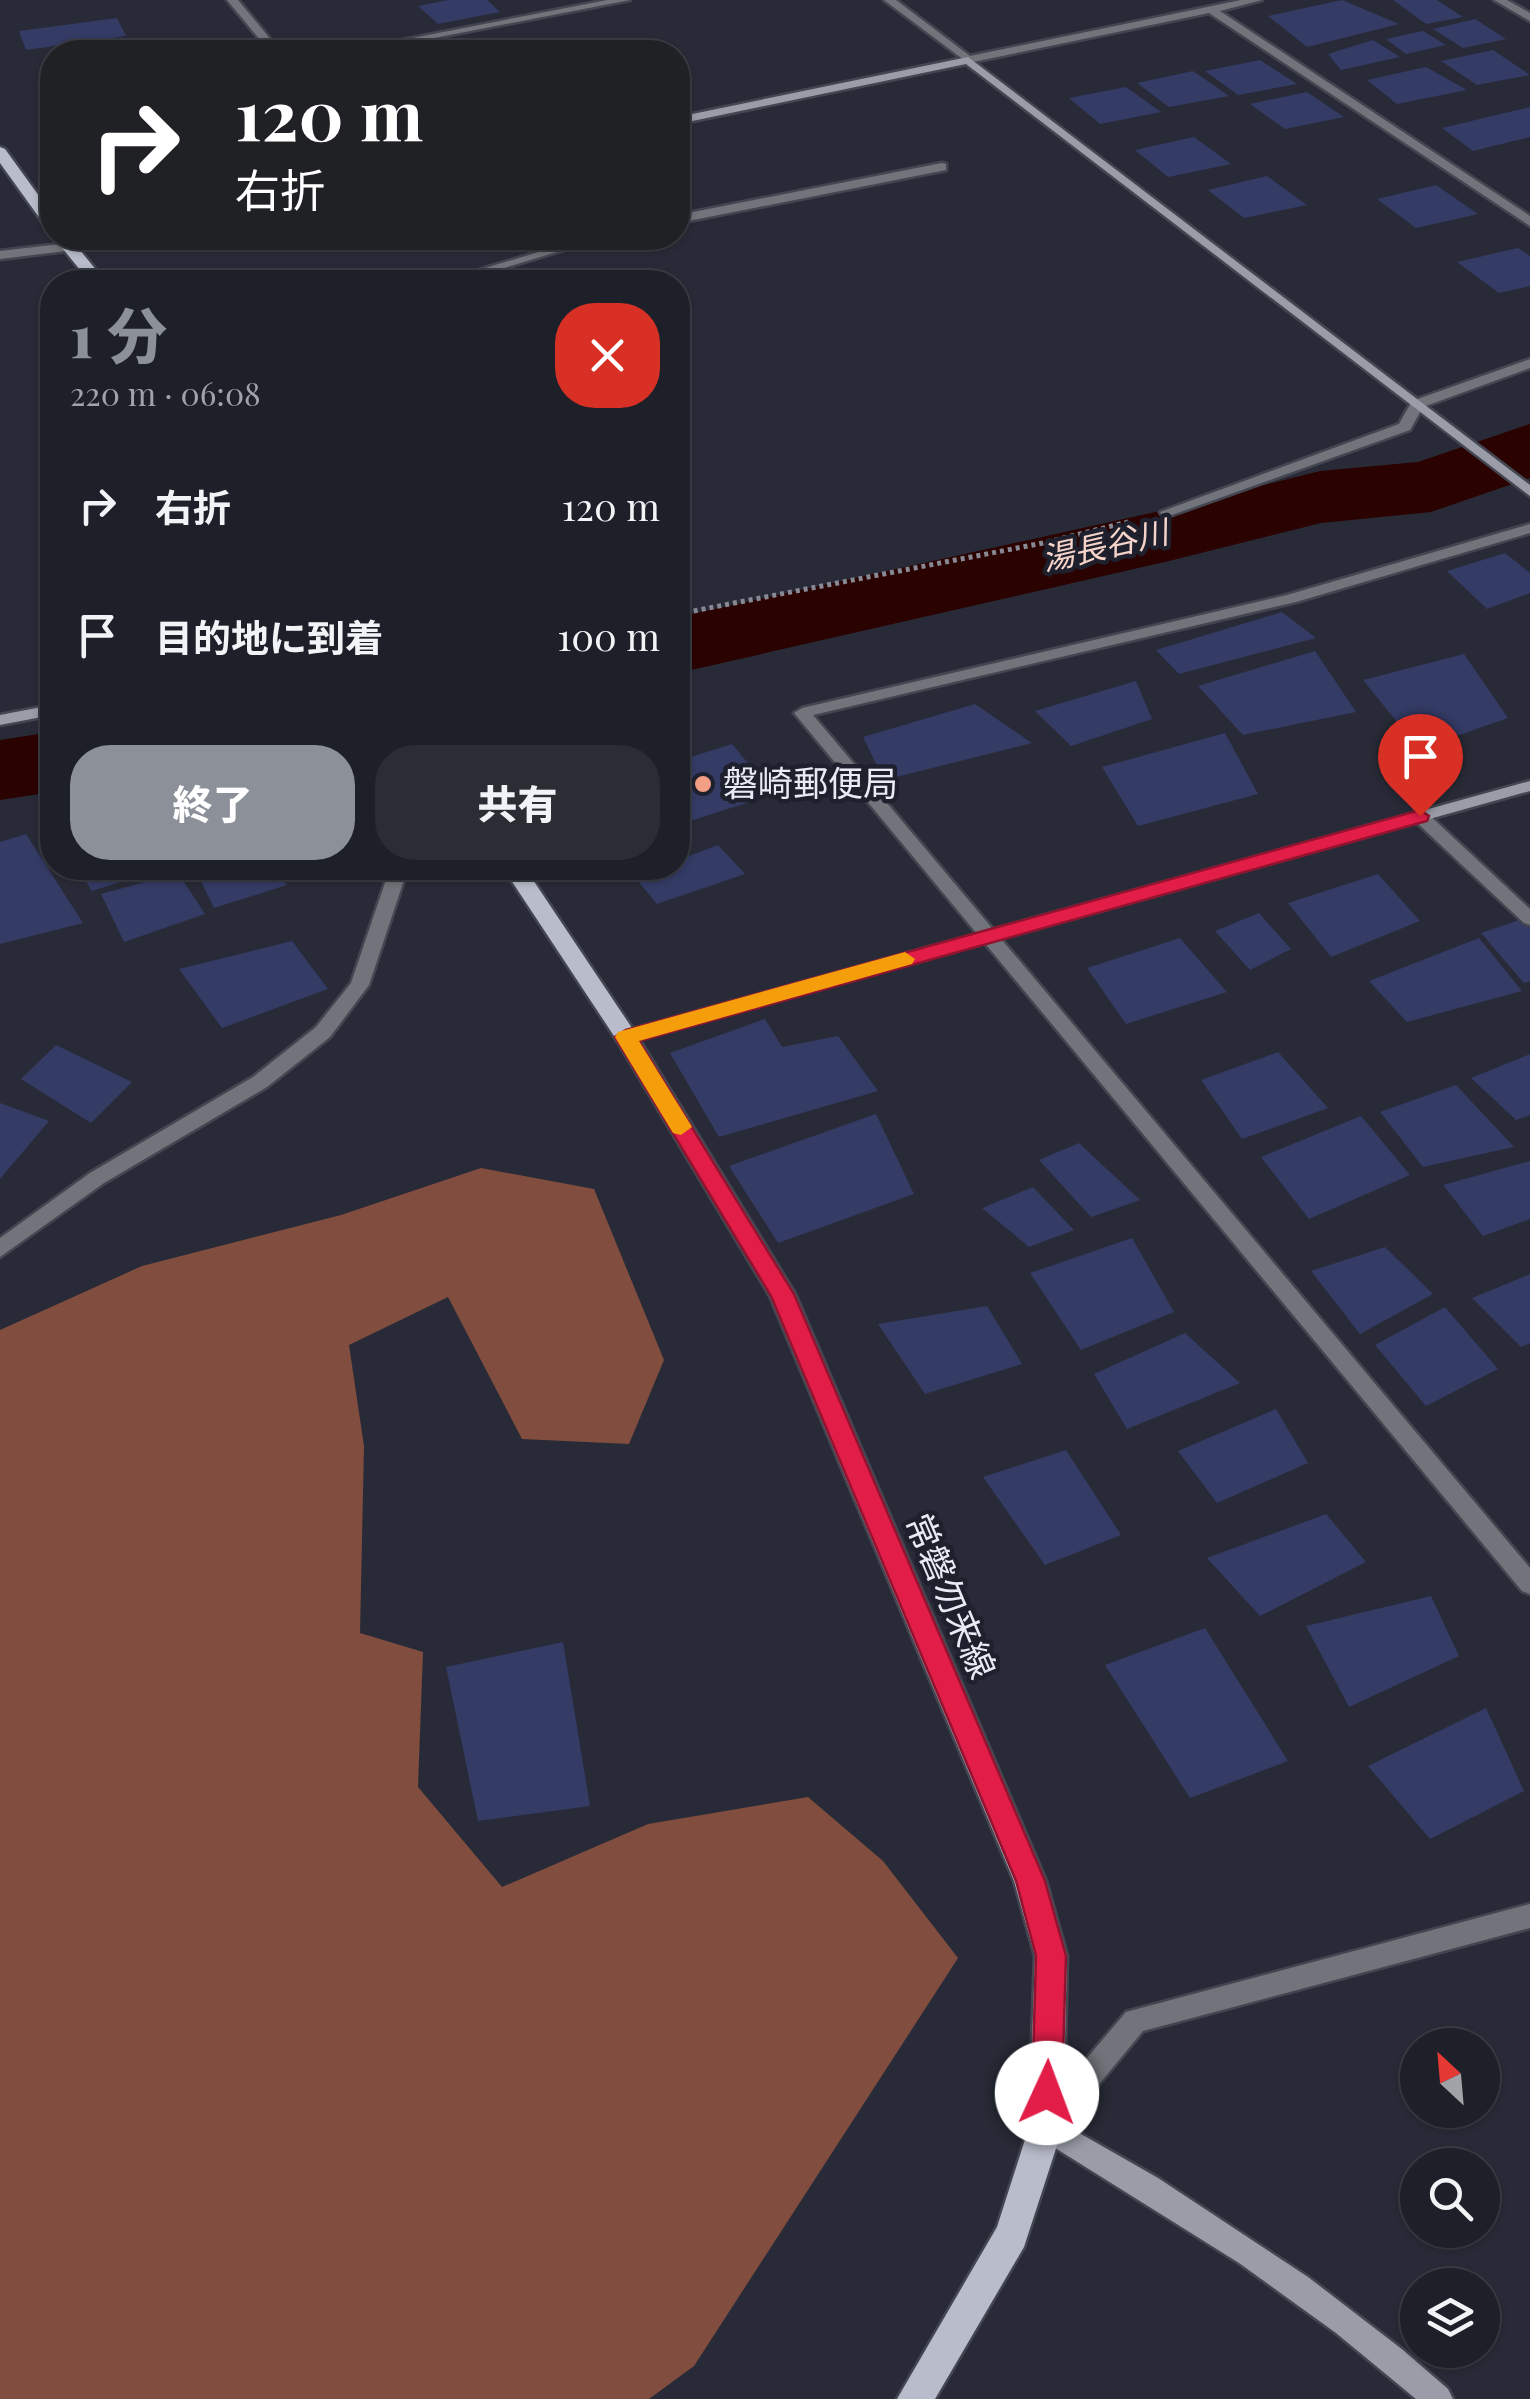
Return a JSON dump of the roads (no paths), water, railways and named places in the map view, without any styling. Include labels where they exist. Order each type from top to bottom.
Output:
[{"type":"main road","points":[[0,152],[40,207]]},
{"type":"main road","points":[[72,250],[88,270]]},
{"type":"main road","name":"常磐勿来線","points":[[522,880],[626,1037],[782,1294],[1030,1881],[1051,1956],[1046,2127],[1012,2235],[914,2399]]},
{"type":"street","points":[[232,0],[266,40]]},
{"type":"street","points":[[412,40],[625,0]]},
{"type":"street","points":[[890,0],[1529,491]]},
{"type":"street","points":[[690,118],[1258,0]]},
{"type":"street","points":[[1499,0],[1530,18]]},
{"type":"street","points":[[1211,10],[1530,222]]},
{"type":"street","points":[[690,217],[942,167]]},
{"type":"street","points":[[0,255],[40,247]]},
{"type":"street","points":[[487,270],[556,250]]},
{"type":"street","points":[[1167,512],[1405,427],[1417,404],[1530,362]]},
{"type":"street","points":[[1530,528],[1291,599],[802,712],[1530,1584]]},
{"type":"street","points":[[0,720],[40,712]]},
{"type":"street","points":[[626,1037],[1530,786]]},
{"type":"street","points":[[1420,816],[1530,918]]},
{"type":"street","points":[[0,1249],[98,1178],[260,1082],[324,1032],[360,985],[395,880]]},
{"type":"street","points":[[1438,2399],[1369,2337],[1167,2198],[1046,2127],[1136,2021],[1530,1916]]},
{"type":"waterway","name":"湯長谷川","points":[[690,642],[1169,535],[1320,497],[1431,486],[1530,449]]},
{"type":"waterway","name":"湯長谷川","points":[[0,770],[40,764]]},
{"type":"place","name":"磐崎郵便局","points":[[703,784]]}]
